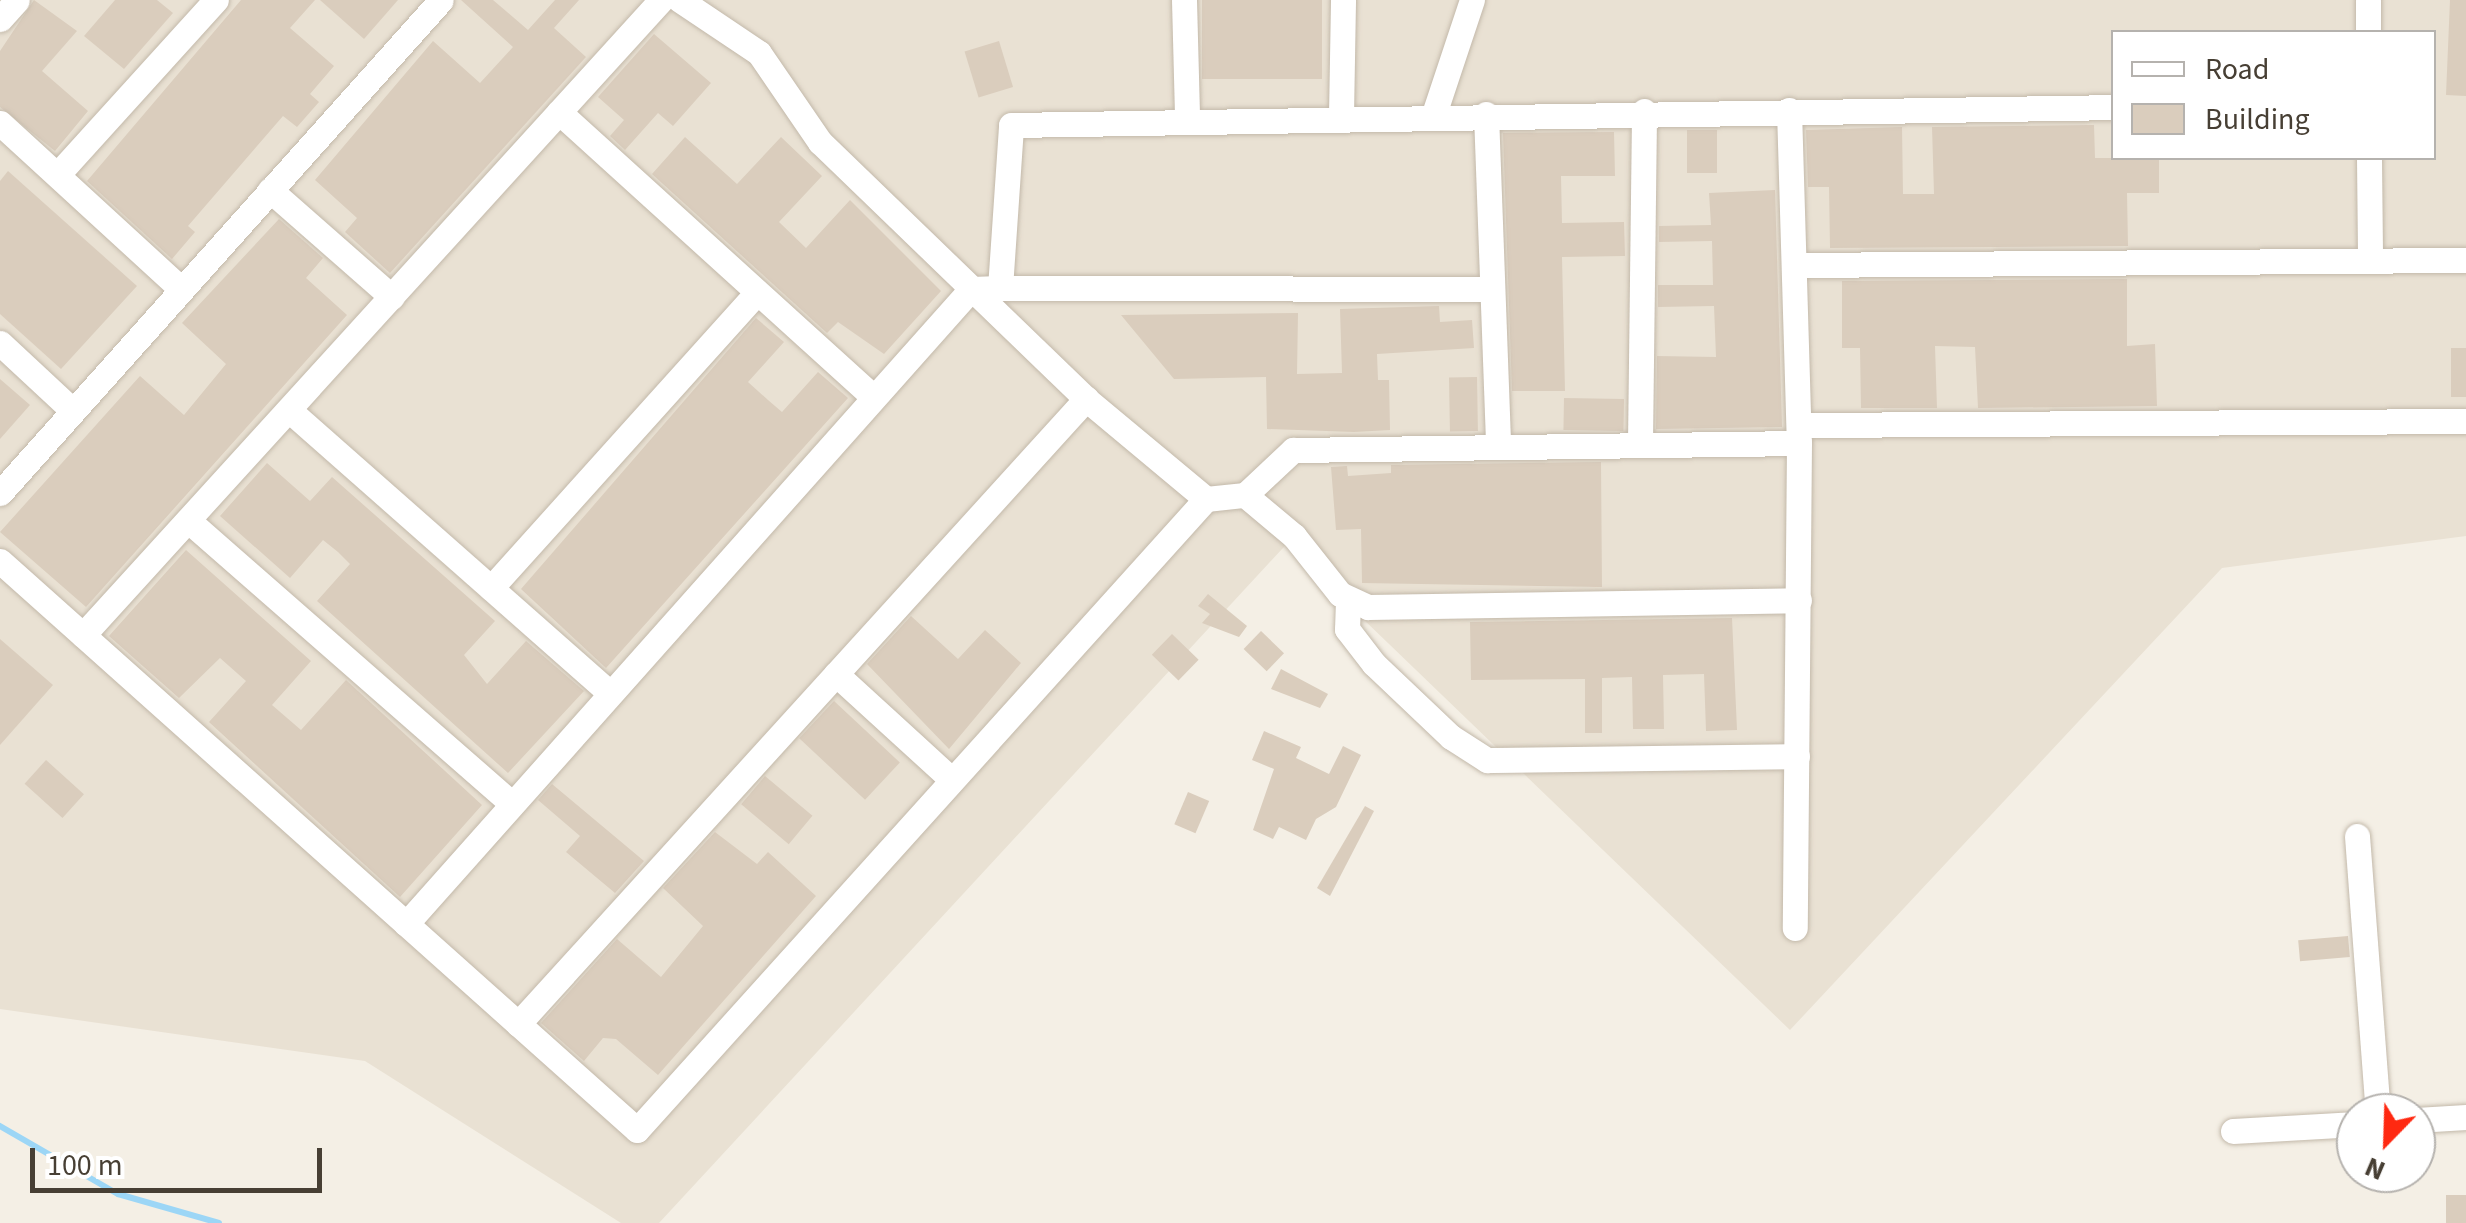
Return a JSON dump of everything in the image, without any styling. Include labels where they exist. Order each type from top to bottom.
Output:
[{"type":"street","points":[[0,19],[16,0]]},
{"type":"street","points":[[58,174],[216,0]]},
{"type":"street","points":[[0,492],[71,408],[441,0]]},
{"type":"street","points":[[83,635],[190,522],[661,0]]},
{"type":"street","points":[[680,0],[759,53],[820,142],[1086,399],[1206,499]]},
{"type":"street","points":[[1184,0],[1187,118]]},
{"type":"street","points":[[1341,116],[1342,0]]},
{"type":"street","points":[[1434,114],[1472,0]]},
{"type":"street","points":[[2368,0],[2368,30]]},
{"type":"street","points":[[1000,288],[1011,125],[1434,114],[2111,108]]},
{"type":"street","points":[[1789,110],[1799,434],[1796,928]]},
{"type":"street","points":[[1640,443],[1644,111]]},
{"type":"street","points":[[559,112],[873,397]]},
{"type":"street","points":[[1486,114],[1489,288],[1498,442]]},
{"type":"street","points":[[0,123],[181,288]]},
{"type":"street","points":[[2369,160],[2370,261]]},
{"type":"street","points":[[270,190],[392,297]]},
{"type":"street","points":[[1794,265],[2466,260]]},
{"type":"street","points":[[406,924],[510,802],[971,289],[1489,288]]},
{"type":"street","points":[[491,588],[757,293]]},
{"type":"street","points":[[0,343],[71,408]]},
{"type":"street","points":[[518,1024],[1086,399]]},
{"type":"street","points":[[290,411],[609,692]]},
{"type":"street","points":[[1246,496],[1292,450],[1498,442],[1640,443],[1799,434],[2466,421]]},
{"type":"street","points":[[0,561],[637,1130],[1206,499],[1246,496],[1278,519],[1348,600],[1368,607],[1799,600]]},
{"type":"street","points":[[190,522],[510,802]]},
{"type":"street","points":[[1348,600],[1347,629],[1374,664],[1451,738],[1487,760],[1797,756]]},
{"type":"street","points":[[836,674],[952,780]]},
{"type":"street","points":[[2357,836],[2376,1093]]},
{"type":"street","points":[[2436,1118],[2466,1116]]},
{"type":"street","points":[[2232,1132],[2336,1125]]},
{"type":"shaded area","points":[[0,0],[2466,0],[2466,536],[2222,568],[1790,1030],[1362,618],[1294,536],[659,1223],[621,1223],[365,1061],[0,1009]]},
{"type":"building","points":[[34,0],[77,31],[42,71],[88,111],[55,151],[0,107],[0,51]]},
{"type":"building","points":[[115,0],[157,0],[173,13],[124,69],[84,36]]},
{"type":"building","points":[[241,0],[315,0],[290,28],[334,66],[310,94],[319,102],[297,127],[283,116],[188,226],[195,232],[172,259],[87,181]]},
{"type":"building","points":[[320,0],[398,0],[364,39]]},
{"type":"building","points":[[461,0],[493,0],[528,30],[555,0],[579,0],[554,28],[586,57],[390,273],[345,232],[357,218],[315,180],[433,41],[480,83],[513,47]]},
{"type":"building","points":[[1202,0],[1322,0],[1322,79],[1202,79]]},
{"type":"building","points":[[2450,0],[2466,0],[2466,96],[2446,95]]},
{"type":"building","points":[[654,34],[711,83],[673,126],[658,113],[625,150],[610,136],[624,120],[598,97]]},
{"type":"building","points":[[999,41],[1013,87],[979,97],[965,52]]},
{"type":"building","points":[[2094,125],[2095,158],[2159,160],[2159,193],[2127,193],[2128,246],[1830,248],[1829,187],[1808,187],[1806,130],[1902,127],[1903,194],[1934,194],[1932,127]]},
{"type":"building","points":[[1687,130],[1717,130],[1717,173],[1687,173]]},
{"type":"building","points":[[1614,132],[1615,176],[1561,176],[1562,223],[1624,222],[1625,256],[1562,257],[1565,391],[1512,391],[1503,133]]},
{"type":"building","points":[[685,137],[737,184],[781,137],[822,176],[779,222],[806,248],[850,200],[941,291],[884,354],[838,322],[827,333],[652,174]]},
{"type":"building","points":[[8,171],[137,286],[61,369],[0,314],[0,181]]},
{"type":"building","points":[[1775,190],[1782,427],[1656,429],[1657,356],[1716,357],[1714,306],[1658,307],[1658,285],[1713,285],[1712,241],[1659,242],[1659,226],[1711,225],[1709,193]]},
{"type":"building","points":[[279,219],[323,258],[306,278],[347,315],[86,607],[0,532],[140,376],[184,415],[226,364],[182,323]]},
{"type":"building","points":[[2127,279],[2127,346],[2155,344],[2157,406],[1978,408],[1975,347],[1935,346],[1937,408],[1861,408],[1860,348],[1842,348],[1842,281]]},
{"type":"building","points":[[1439,306],[1440,322],[1472,320],[1474,348],[1377,354],[1378,380],[1389,380],[1390,430],[1354,432],[1267,429],[1266,377],[1174,379],[1121,315],[1298,313],[1297,374],[1342,373],[1340,309]]},
{"type":"building","points":[[756,318],[784,342],[748,382],[768,400],[782,412],[818,372],[848,398],[606,668],[521,589]]},
{"type":"building","points":[[2451,348],[2466,348],[2466,397],[2451,397]]},
{"type":"building","points":[[1449,377],[1477,377],[1478,431],[1450,431]]},
{"type":"building","points":[[0,379],[30,405],[0,439]]},
{"type":"building","points":[[1564,398],[1624,399],[1623,431],[1563,430]]},
{"type":"building","points":[[1601,462],[1602,587],[1362,583],[1361,529],[1336,530],[1331,467],[1347,466],[1348,476],[1391,473],[1391,465]]},
{"type":"building","points":[[267,463],[310,501],[332,477],[495,621],[464,655],[487,684],[526,641],[584,691],[508,773],[317,601],[350,564],[338,552],[323,540],[290,578],[220,516]]},
{"type":"building","points":[[186,550],[311,661],[272,705],[301,730],[346,680],[482,805],[400,897],[209,722],[246,681],[220,658],[179,698],[109,636]]},
{"type":"building","points":[[1208,594],[1247,626],[1239,637],[1202,623],[1210,614],[1198,606]]},
{"type":"building","points":[[911,616],[958,659],[985,630],[1021,663],[949,749],[867,664]]},
{"type":"building","points":[[1732,618],[1737,730],[1706,731],[1704,674],[1663,675],[1664,729],[1633,729],[1632,677],[1602,678],[1602,733],[1585,733],[1585,679],[1471,680],[1470,622]]},
{"type":"building","points":[[1261,631],[1284,653],[1267,671],[1244,649]]},
{"type":"building","points":[[1172,634],[1199,660],[1178,681],[1152,655]]},
{"type":"building","points":[[0,639],[53,685],[0,745]]},
{"type":"building","points":[[1281,669],[1328,694],[1320,708],[1271,689]]},
{"type":"building","points":[[834,701],[900,762],[865,800],[799,738]]},
{"type":"building","points":[[1264,731],[1301,747],[1296,758],[1329,774],[1343,746],[1361,755],[1336,807],[1316,819],[1306,840],[1279,827],[1273,839],[1253,830],[1274,769],[1252,760]]},
{"type":"building","points":[[46,760],[84,794],[62,818],[25,784]]},
{"type":"building","points":[[765,776],[812,816],[789,844],[741,804]]},
{"type":"building","points":[[552,784],[644,861],[615,893],[566,852],[580,836],[538,800]]},
{"type":"building","points":[[1188,792],[1209,801],[1195,833],[1174,824]]},
{"type":"building","points":[[1365,806],[1374,811],[1330,896],[1317,888]]},
{"type":"building","points":[[715,832],[757,864],[768,852],[816,896],[658,1075],[616,1039],[603,1038],[584,1061],[541,1023],[617,939],[661,977],[703,926],[663,888]]},
{"type":"building","points":[[2348,936],[2350,957],[2300,961],[2298,940]]},
{"type":"building","points":[[2446,1195],[2466,1195],[2466,1223],[2446,1223]]},
{"type":"waterway","points":[[0,1126],[118,1194],[219,1223]]}]
